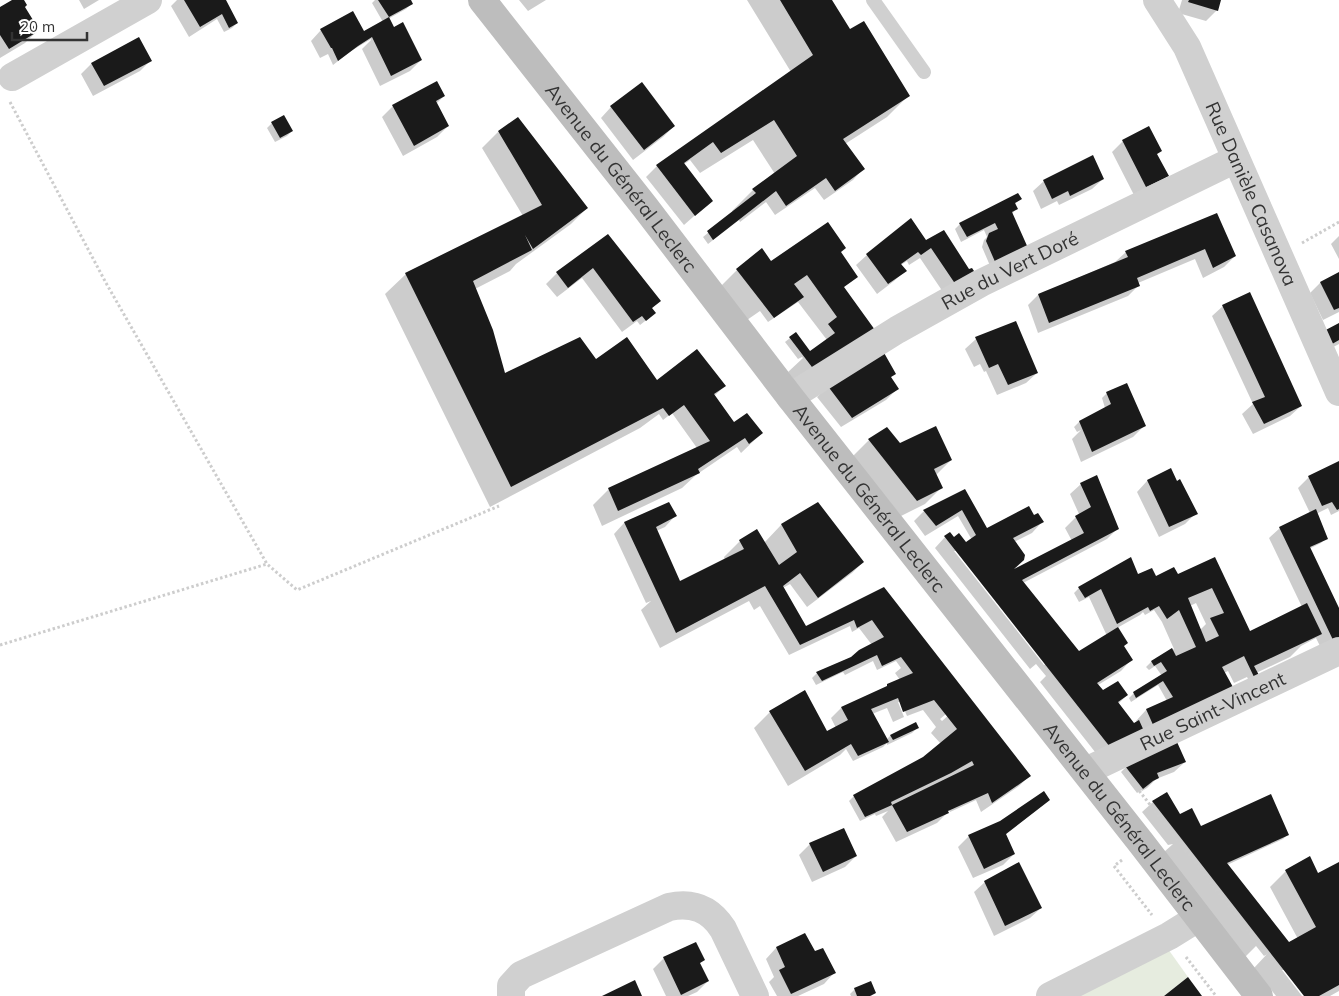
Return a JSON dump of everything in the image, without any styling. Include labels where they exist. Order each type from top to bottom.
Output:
[{"type":"main road","name":"Avenue du Général Leclerc","points":[[482,0],[651,214],[790,396],[1086,771],[1259,996]]},
{"type":"street","points":[[11,89],[148,0]]},
{"type":"street","name":"Rue Danièle Casanova","points":[[1157,0],[1188,47],[1339,392]]},
{"type":"street","name":"Rue du Vert Doré","points":[[790,396],[897,330],[981,283],[1236,159]]},
{"type":"street","name":"Rue Saint-Vincent","points":[[1086,771],[1339,651]]},
{"type":"street","points":[[511,991],[521,975],[669,907],[681,905],[695,907],[717,919],[755,996]]},
{"type":"street","points":[[1050,996],[1169,936],[1198,918]]},
{"type":"lane","points":[[873,0],[924,72]]},
{"type":"path","points":[[11,89],[106,282],[267,564],[297,590],[499,506]]},
{"type":"path","points":[[1280,256],[1339,222]]},
{"type":"path","points":[[0,645],[267,564]]},
{"type":"path","points":[[1113,757],[1299,996]]},
{"type":"shaded area","points":[[1168,949],[1188,977],[1164,996],[1078,996]]},
{"type":"building","points":[[12,0],[24,0],[27,5],[25,7],[33,20],[31,22],[37,32],[9,49],[0,35],[0,7]]},
{"type":"building","points":[[184,0],[226,0],[238,23],[229,28],[222,14],[200,27]]},
{"type":"building","points":[[378,0],[411,0],[413,4],[389,17]]},
{"type":"building","points":[[780,0],[832,0],[850,29],[864,21],[910,96],[843,139],[865,169],[835,191],[826,178],[786,206],[776,191],[713,240],[707,231],[756,193],[752,189],[797,156],[774,120],[721,153],[713,142],[684,163],[713,201],[695,216],[656,165],[813,55]]},
{"type":"building","points":[[1189,0],[1221,0],[1218,11],[1188,2]]},
{"type":"building","points":[[353,11],[364,31],[389,17],[394,27],[403,22],[422,60],[391,76],[372,37],[338,61],[320,29]]},
{"type":"building","points":[[139,37],[152,61],[104,86],[91,63]]},
{"type":"building","points":[[437,81],[445,96],[436,101],[449,126],[414,146],[392,105]]},
{"type":"building","points":[[642,82],[675,126],[644,150],[610,106]]},
{"type":"building","points":[[284,115],[293,131],[280,138],[271,122]]},
{"type":"building","points":[[518,117],[588,208],[533,249],[525,235],[532,250],[473,281],[493,330],[505,373],[580,337],[596,359],[627,337],[657,380],[697,349],[726,386],[714,394],[734,422],[747,413],[763,433],[749,444],[745,438],[698,469],[700,473],[618,511],[608,488],[710,441],[684,405],[669,416],[663,408],[511,487],[405,273],[542,205],[498,131]]},
{"type":"building","points":[[1149,126],[1162,151],[1157,154],[1169,176],[1146,187],[1122,140]]},
{"type":"building","points":[[1093,155],[1104,179],[1070,196],[1068,191],[1052,199],[1043,180]]},
{"type":"building","points":[[1018,193],[1022,199],[1015,203],[1018,209],[1012,212],[1028,248],[996,264],[986,241],[989,233],[998,229],[995,223],[967,237],[959,223]]},
{"type":"building","points":[[1217,213],[1236,256],[1213,268],[1205,249],[1137,278],[1140,286],[1049,323],[1038,294],[1128,257],[1125,251]]},
{"type":"building","points":[[911,218],[926,240],[944,230],[969,269],[972,268],[976,274],[956,285],[931,248],[921,255],[918,252],[901,264],[907,271],[888,284],[866,254]]},
{"type":"building","points":[[828,222],[846,248],[841,252],[858,277],[844,287],[875,330],[815,371],[789,337],[796,332],[810,351],[835,333],[828,324],[837,317],[807,275],[794,284],[804,297],[774,318],[736,269],[762,248],[771,261]]},
{"type":"building","points":[[608,234],[661,301],[652,308],[656,313],[646,321],[642,316],[633,322],[593,268],[568,288],[556,272]]},
{"type":"building","points":[[1339,272],[1339,308],[1334,310],[1320,282]]},
{"type":"building","points":[[1250,292],[1302,406],[1264,424],[1252,402],[1265,397],[1222,305]]},
{"type":"building","points":[[1016,321],[1038,373],[1008,385],[998,364],[989,368],[975,337]]},
{"type":"building","points":[[1339,323],[1339,340],[1327,347],[1320,333]]},
{"type":"building","points":[[883,351],[896,374],[891,377],[899,389],[852,418],[827,385]]},
{"type":"building","points":[[1127,383],[1146,426],[1092,452],[1079,421],[1111,404],[1106,392]]},
{"type":"building","points":[[936,426],[952,460],[934,469],[943,488],[917,501],[868,439],[887,427],[900,443]]},
{"type":"building","points":[[1339,461],[1339,509],[1337,510],[1332,502],[1322,506],[1308,476]]},
{"type":"building","points":[[1171,468],[1177,481],[1180,479],[1198,514],[1169,527],[1147,480]]},
{"type":"building","points":[[1097,475],[1119,529],[1022,580],[1079,651],[1118,627],[1128,643],[1124,646],[1133,660],[1097,683],[1103,690],[1118,681],[1128,695],[1118,702],[1134,723],[1139,720],[1144,731],[1110,747],[944,536],[950,532],[954,537],[959,533],[966,542],[976,535],[962,510],[936,526],[923,510],[965,489],[987,528],[1029,506],[1034,515],[1038,513],[1044,522],[1013,538],[1025,555],[1024,560],[1014,569],[1084,533],[1075,516],[1091,507],[1080,483]]},
{"type":"building","points":[[669,502],[677,516],[656,527],[680,581],[744,549],[739,540],[757,529],[779,565],[797,552],[781,524],[818,502],[864,562],[818,598],[800,573],[783,586],[806,626],[884,587],[1031,776],[992,803],[988,793],[907,832],[892,805],[865,817],[853,795],[923,757],[957,729],[934,700],[903,712],[898,698],[871,709],[889,742],[858,756],[851,744],[805,771],[769,711],[805,690],[827,731],[848,720],[841,707],[913,673],[901,657],[882,666],[877,655],[822,681],[816,672],[851,657],[859,650],[884,637],[872,620],[857,628],[854,620],[800,645],[765,586],[676,633],[624,522]],"holes":[[[972,761],[974,765],[892,805],[891,802]]]},
{"type":"building","points":[[1316,509],[1328,539],[1310,547],[1339,608],[1339,640],[1334,642],[1279,527]]},
{"type":"building","points":[[1131,557],[1138,574],[1152,568],[1156,576],[1174,567],[1178,574],[1215,557],[1250,631],[1307,603],[1322,634],[1254,666],[1260,677],[1255,679],[1244,656],[1222,667],[1234,689],[1154,727],[1146,709],[1173,697],[1163,681],[1136,698],[1133,692],[1167,671],[1161,662],[1154,666],[1151,661],[1172,648],[1176,656],[1196,647],[1179,610],[1167,619],[1159,606],[1150,611],[1148,607],[1117,624],[1101,589],[1085,598],[1078,587]],"holes":[[[1212,588],[1224,613],[1210,618],[1219,636],[1206,642],[1188,598]]]},
{"type":"building","points":[[916,722],[919,728],[893,740],[890,735]]},
{"type":"building","points":[[1177,742],[1186,762],[1157,773],[1159,778],[1143,789],[1125,766]]},
{"type":"building","points":[[1044,791],[1050,800],[1006,834],[1015,854],[984,869],[968,835],[1000,821]]},
{"type":"building","points":[[1167,792],[1180,814],[1192,808],[1201,826],[1271,794],[1289,835],[1227,863],[1289,942],[1316,927],[1285,870],[1310,856],[1318,873],[1339,862],[1339,985],[1319,996],[1304,996],[1152,801]]},
{"type":"building","points":[[844,828],[857,856],[823,872],[809,843]]},
{"type":"building","points":[[1019,862],[1042,908],[1005,926],[984,881]]},
{"type":"building","points":[[805,933],[815,951],[823,948],[836,973],[791,994],[779,970],[785,967],[776,947]]},
{"type":"building","points":[[696,942],[705,960],[700,963],[709,981],[681,995],[663,957]]},
{"type":"building","points":[[1188,977],[1202,996],[1164,996]]},
{"type":"building","points":[[635,980],[642,996],[602,996]]},
{"type":"building","points":[[871,981],[876,993],[870,996],[857,996],[854,988]]}]
